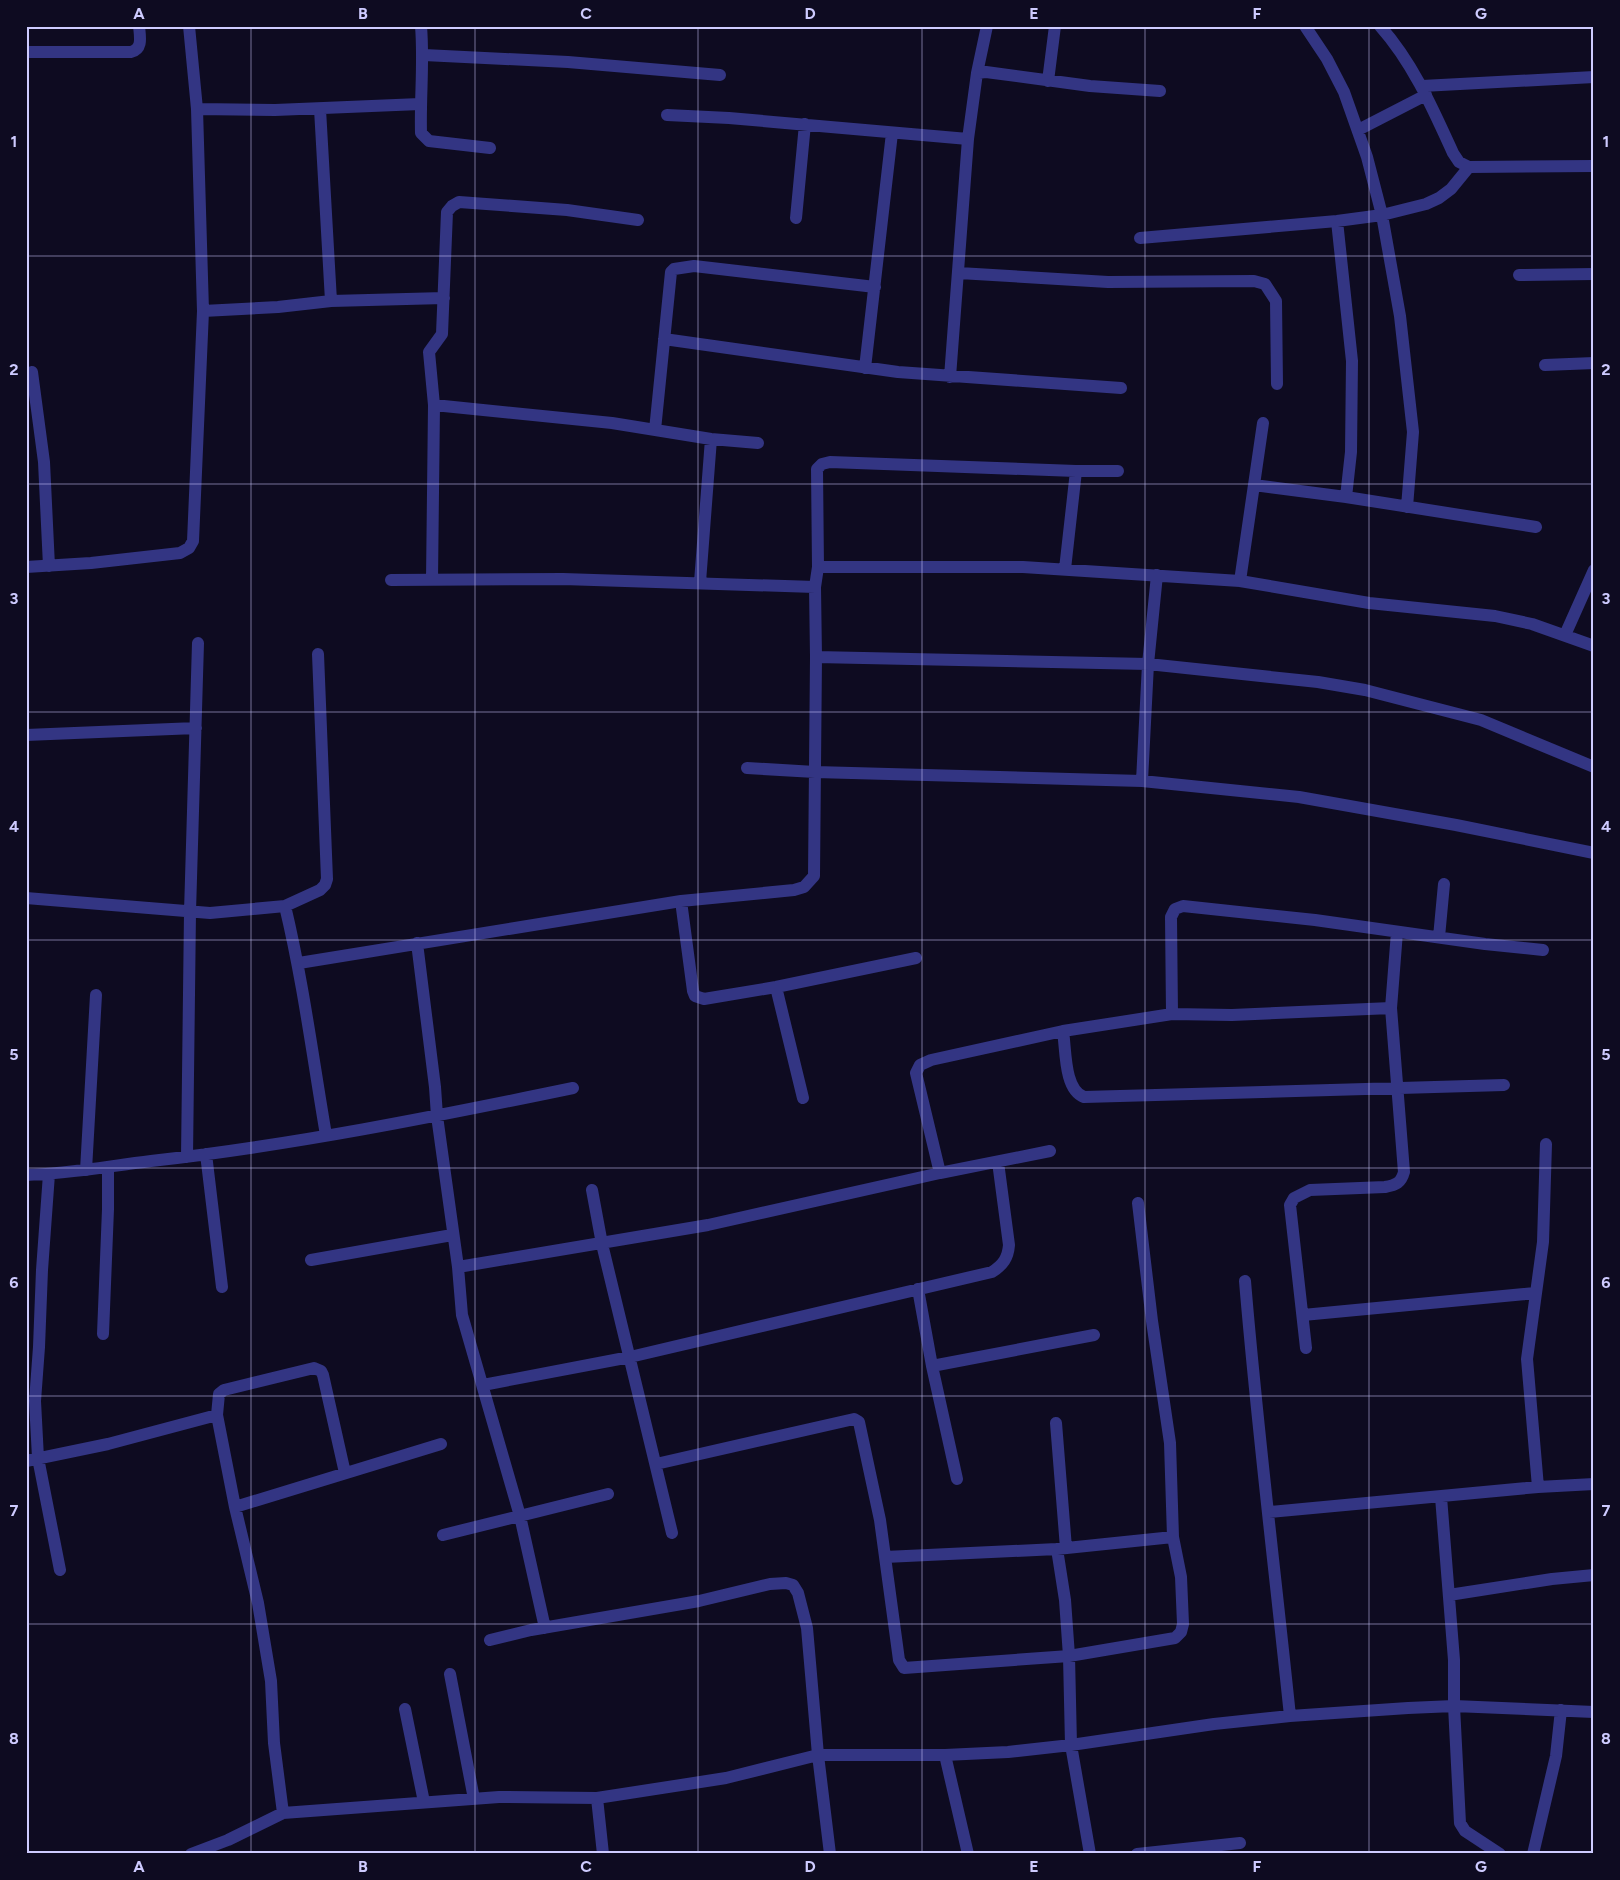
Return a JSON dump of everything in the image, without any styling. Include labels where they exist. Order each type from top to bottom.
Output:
[{"type":"street","points":[[26,52],[137,51],[140,46],[140,26]]},
{"type":"street","points":[[26,567],[180,553],[189,548],[193,541],[203,311],[197,109],[190,26]]},
{"type":"street","points":[[421,26],[424,56],[420,104],[421,133],[429,141],[490,148]]},
{"type":"street","points":[[950,377],[968,139],[986,26]]},
{"type":"street","points":[[1048,81],[1056,26]]},
{"type":"street","points":[[1305,26],[1327,60],[1344,92],[1358,130],[1382,215],[1400,316],[1413,432],[1407,507]]},
{"type":"street","points":[[1380,26],[1388,34],[1424,90],[1453,153],[1460,162],[1469,167],[1594,166]]},
{"type":"street","points":[[424,56],[568,62],[720,75]]},
{"type":"street","points":[[977,73],[986,72],[1090,86],[1160,90]]},
{"type":"street","points":[[1358,130],[1424,90],[1594,77]]},
{"type":"street","points":[[197,109],[320,109],[420,104]]},
{"type":"street","points":[[320,109],[331,301]]},
{"type":"street","points":[[667,115],[806,124],[968,139]]},
{"type":"street","points":[[796,218],[806,124]]},
{"type":"street","points":[[865,368],[892,133]]},
{"type":"street","points":[[1140,238],[1337,221],[1382,215],[1426,204],[1439,198],[1451,189],[1469,167]]},
{"type":"street","points":[[432,580],[434,406],[429,352],[442,334],[447,212],[452,206],[460,202],[567,210],[638,220]]},
{"type":"street","points":[[1337,221],[1352,361],[1351,452],[1346,497]]},
{"type":"street","points":[[655,430],[671,272],[674,269],[694,266],[875,287]]},
{"type":"street","points":[[959,273],[1108,282],[1254,281],[1265,284],[1276,301],[1277,384]]},
{"type":"street","points":[[1519,276],[1594,274]]},
{"type":"street","points":[[203,311],[278,307],[331,301],[444,298]]},
{"type":"street","points":[[664,339],[865,368],[950,377],[1121,388]]},
{"type":"street","points":[[1545,365],[1594,363]]},
{"type":"street","points":[[32,372],[44,462],[49,566]]},
{"type":"street","points":[[434,406],[612,424],[711,439],[758,443]]},
{"type":"street","points":[[1240,581],[1263,423]]},
{"type":"street","points":[[700,582],[711,439]]},
{"type":"street","points":[[299,963],[681,901],[804,888],[814,876],[815,587],[818,567],[817,469],[822,464],[830,462],[1118,471]]},
{"type":"street","points":[[1065,569],[1076,471]]},
{"type":"street","points":[[1254,485],[1346,497],[1536,527]]},
{"type":"street","points":[[818,567],[1023,567],[1240,581],[1370,603],[1495,616],[1532,624],[1594,646]]},
{"type":"street","points":[[1565,635],[1594,570]]},
{"type":"street","points":[[1142,781],[1148,664],[1157,575]]},
{"type":"street","points":[[391,580],[563,578],[815,587]]},
{"type":"street","points":[[187,1157],[190,912],[198,643]]},
{"type":"street","points":[[26,898],[210,913],[285,906],[320,890],[325,885],[327,879],[318,654]]},
{"type":"street","points":[[816,657],[1148,664],[1318,682],[1365,690],[1481,720],[1594,767]]},
{"type":"street","points":[[26,735],[196,728]]},
{"type":"street","points":[[747,768],[815,772],[1142,781],[1299,797],[1456,825],[1594,853]]},
{"type":"street","points":[[1438,938],[1444,884]]},
{"type":"street","points":[[681,901],[695,996],[704,998],[776,987],[916,958]]},
{"type":"street","points":[[285,906],[299,963],[304,1006],[326,1135]]},
{"type":"street","points":[[1172,1014],[1171,917],[1175,909],[1183,906],[1315,920],[1438,938],[1544,950]]},
{"type":"street","points":[[1306,1348],[1290,1205],[1294,1198],[1310,1190],[1396,1185],[1402,1180],[1404,1172],[1391,1008],[1397,932]]},
{"type":"street","points":[[417,943],[435,1087],[436,1116],[464,1322],[520,1516],[545,1628]]},
{"type":"street","points":[[776,987],[803,1098]]},
{"type":"street","points":[[86,1170],[96,995]]},
{"type":"street","points":[[940,1173],[916,1073],[920,1065],[931,1060],[1063,1031],[1172,1014],[1232,1015],[1391,1008]]},
{"type":"street","points":[[1063,1031],[1069,1081],[1078,1095],[1084,1097],[1504,1085]]},
{"type":"street","points":[[26,1175],[86,1170],[187,1157],[326,1135],[436,1116],[573,1088]]},
{"type":"street","points":[[1538,1487],[1527,1359],[1543,1242],[1546,1144]]},
{"type":"street","points":[[458,1267],[602,1244],[732,1220],[940,1173],[1050,1151]]},
{"type":"street","points":[[206,1154],[222,1287]]},
{"type":"street","points":[[483,1385],[630,1357],[992,1272],[1001,1266],[1008,1255],[998,1162]]},
{"type":"street","points":[[103,1334],[108,1218],[108,1166]]},
{"type":"street","points":[[49,1174],[32,1460],[60,1570]]},
{"type":"street","points":[[592,1190],[602,1244],[672,1533]]},
{"type":"street","points":[[656,1464],[854,1419],[859,1422],[880,1520],[899,1660],[904,1668],[1069,1656],[1168,1641],[1175,1638],[1181,1632],[1183,1624],[1181,1577],[1173,1537],[1170,1443],[1152,1321],[1138,1203]]},
{"type":"street","points":[[311,1260],[452,1235]]},
{"type":"street","points":[[1245,1281],[1254,1387],[1290,1716]]},
{"type":"street","points":[[918,1289],[932,1366],[957,1479]]},
{"type":"street","points":[[1302,1315],[1535,1293]]},
{"type":"street","points":[[932,1366],[1094,1335]]},
{"type":"street","points":[[283,1813],[274,1743],[271,1681],[258,1603],[235,1507],[217,1415],[218,1397],[224,1390],[314,1368],[317,1369],[323,1375],[345,1473]]},
{"type":"street","points":[[32,1460],[108,1444],[217,1415]]},
{"type":"street","points":[[1056,1423],[1061,1549],[1069,1656],[1071,1745],[1090,1854]]},
{"type":"street","points":[[235,1507],[441,1444]]},
{"type":"street","points":[[1269,1512],[1538,1487],[1594,1484]]},
{"type":"street","points":[[443,1535],[608,1494]]},
{"type":"street","points":[[1440,1497],[1454,1660],[1454,1706],[1460,1823],[1466,1830],[1500,1854]]},
{"type":"street","points":[[885,1557],[1061,1549],[1173,1537]]},
{"type":"street","points":[[1449,1595],[1552,1579],[1594,1575]]},
{"type":"street","points":[[490,1640],[545,1628],[699,1601],[770,1584],[786,1583],[793,1585],[798,1593],[807,1628],[818,1755],[830,1854]]},
{"type":"street","points":[[450,1674],[474,1799]]},
{"type":"street","points":[[191,1854],[228,1840],[283,1813],[499,1797],[597,1798],[726,1778],[818,1755],[945,1755],[1008,1752],[1071,1745],[1214,1724],[1290,1716],[1454,1706],[1594,1712]]},
{"type":"street","points":[[405,1709],[424,1802]]},
{"type":"street","points":[[1533,1854],[1556,1756],[1561,1710]]},
{"type":"street","points":[[945,1755],[968,1854]]},
{"type":"street","points":[[597,1798],[603,1854]]},
{"type":"street","points":[[1137,1854],[1240,1843]]}]
